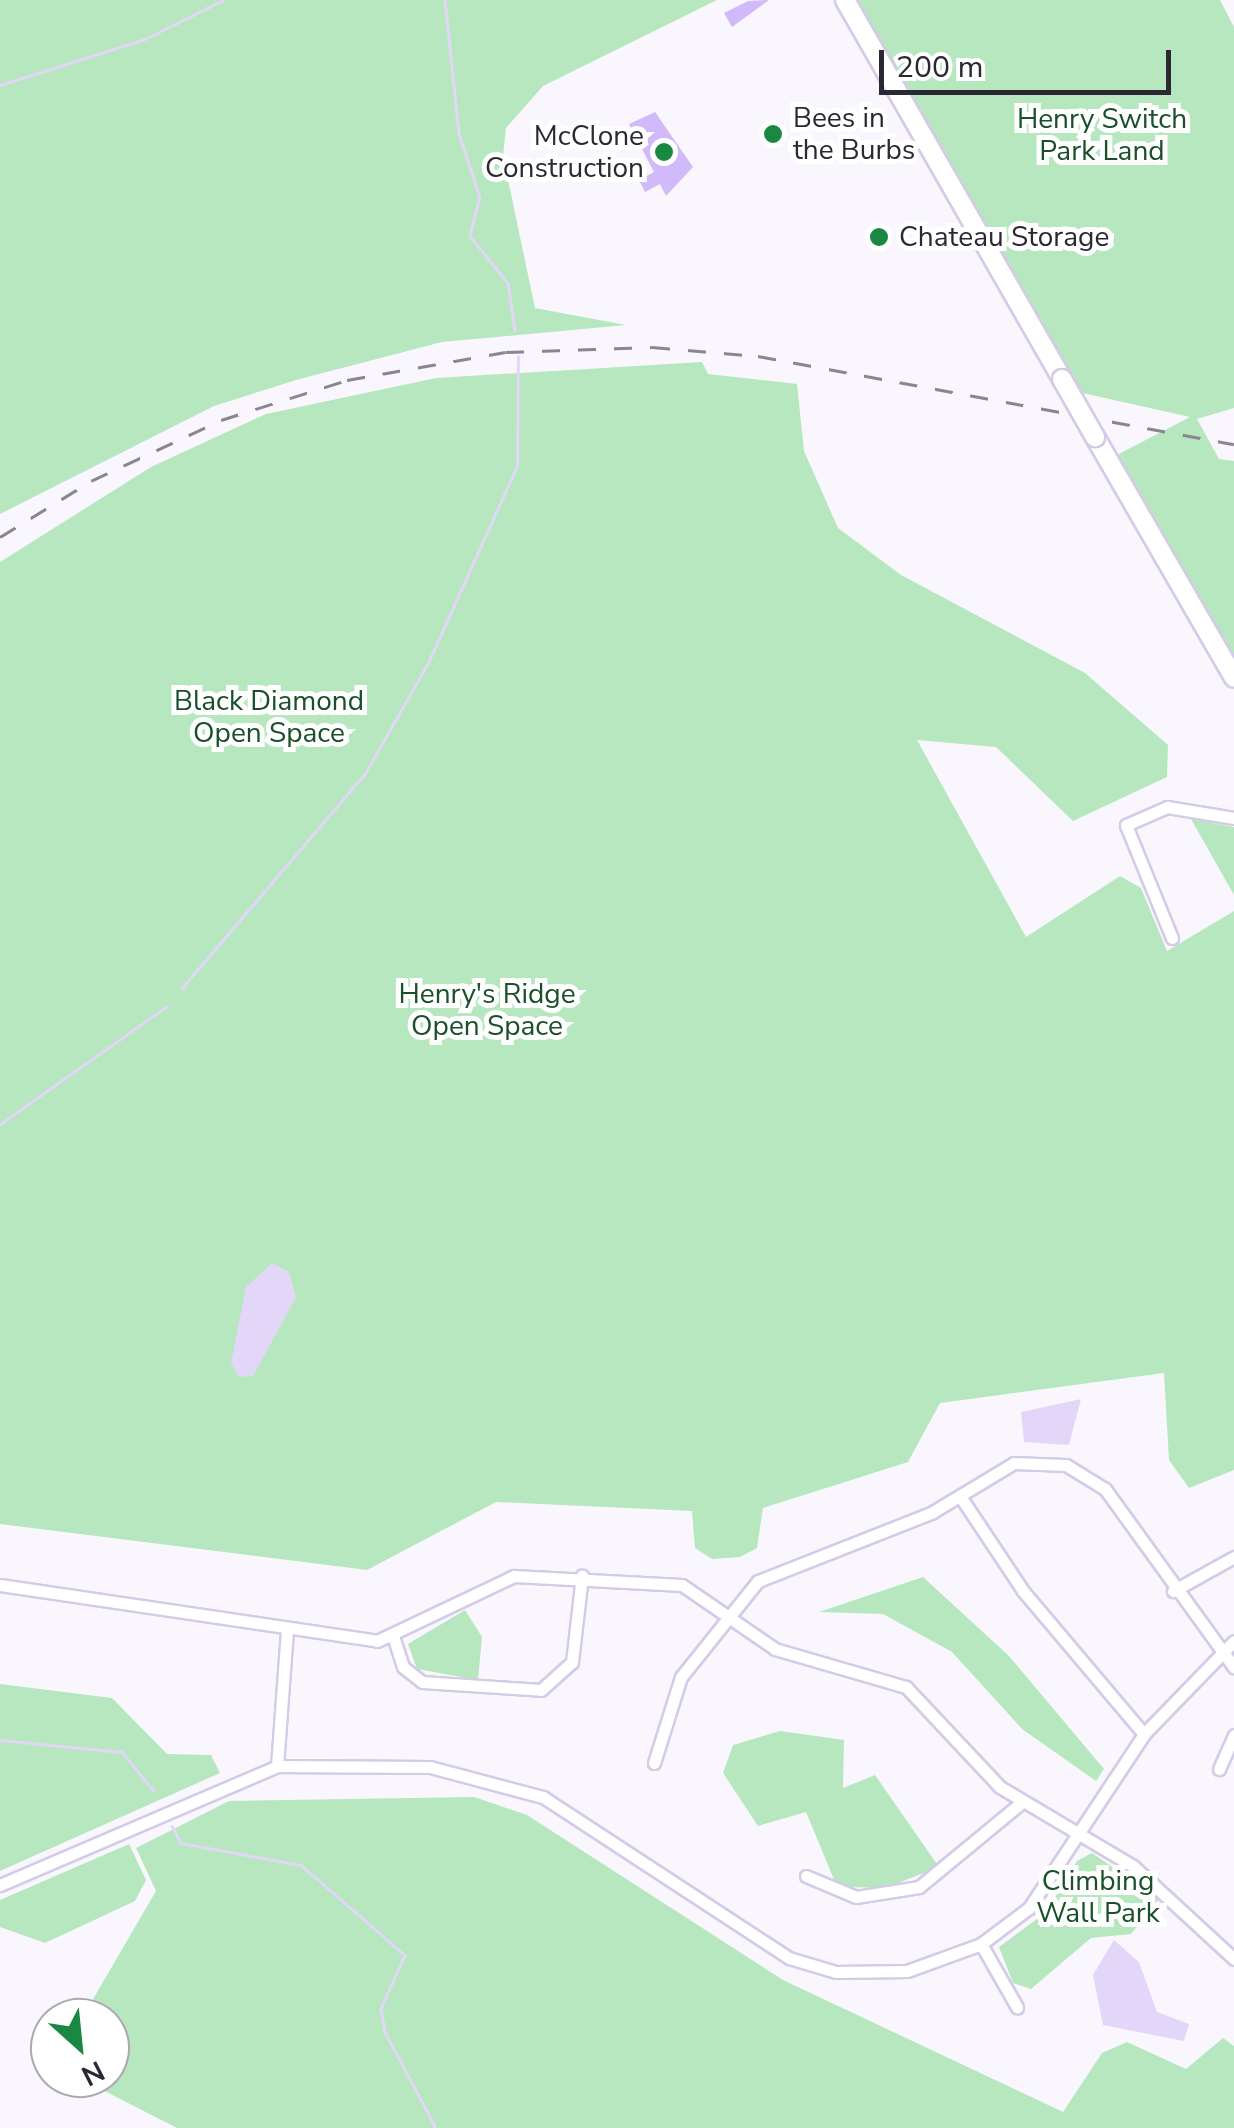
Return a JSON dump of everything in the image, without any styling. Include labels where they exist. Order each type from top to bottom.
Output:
[{"type":"main road","points":[[845,0],[1234,678]]},
{"type":"street","points":[[1172,938],[1125,838],[1131,817],[1167,807],[1234,818]]},
{"type":"street","points":[[654,1763],[681,1678],[730,1612],[775,1569],[960,1496],[996,1470],[1048,1461],[1105,1488],[1174,1591],[1234,1667]]},
{"type":"street","points":[[960,1496],[1023,1591],[1144,1734]]},
{"type":"street","points":[[1174,1591],[1234,1556]]},
{"type":"street","points":[[0,1585],[287,1631],[394,1639],[514,1576],[582,1576],[682,1585],[730,1612],[795,1658],[906,1686],[1021,1803],[1152,1880],[1234,1959]]},
{"type":"street","points":[[394,1639],[403,1666],[422,1682],[541,1690],[572,1662],[582,1576]]},
{"type":"street","points":[[277,1766],[274,1714],[287,1631]]},
{"type":"street","points":[[0,1884],[277,1766],[430,1767],[520,1786],[805,1964],[908,1970],[982,1944],[1037,1900],[1144,1734],[1234,1642]]},
{"type":"street","points":[[1219,1769],[1234,1735]]},
{"type":"street","points":[[806,1876],[856,1898],[919,1887],[1021,1803]]},
{"type":"street","points":[[982,1944],[1017,2007]]},
{"type":"green space","points":[[0,0],[717,0],[543,86],[506,128],[503,156],[535,308],[626,325],[442,342],[296,380],[214,406],[0,514]]},
{"type":"green space","name":"Henry Switch Park Land","points":[[854,0],[1220,0],[1234,27],[1234,408],[1197,419],[1219,459],[1234,461],[1234,666],[1115,456],[1190,417],[1078,392]]},
{"type":"green space","name":"Henry's Ridge Open Space","points":[[702,362],[708,374],[797,384],[804,451],[838,528],[901,575],[1085,673],[1168,745],[1167,777],[1073,821],[996,747],[917,740],[1026,937],[1120,876],[1141,888],[1167,951],[1234,911],[1234,1470],[1189,1488],[1169,1460],[1164,1373],[940,1403],[908,1462],[763,1508],[757,1548],[740,1557],[712,1559],[695,1548],[692,1511],[496,1502],[367,1570],[0,1524],[0,562],[151,467],[266,414],[436,378]]},
{"type":"green space","points":[[1191,819],[1234,827],[1234,895]]},
{"type":"green space","points":[[923,1577],[1009,1656],[1104,1769],[1096,1781],[1022,1729],[952,1652],[883,1614],[819,1612]]},
{"type":"green space","points":[[465,1610],[482,1637],[478,1680],[417,1669],[408,1644]]},
{"type":"green space","points":[[0,1684],[112,1698],[167,1754],[211,1755],[220,1773],[0,1871]]},
{"type":"green space","points":[[780,1731],[844,1740],[843,1788],[875,1775],[939,1867],[885,1888],[847,1887],[835,1882],[806,1812],[758,1826],[723,1773],[733,1745]]},
{"type":"green space","points":[[474,1797],[527,1815],[783,1980],[1063,2112],[1102,2053],[1127,2042],[1186,2069],[1223,2038],[1234,2046],[1234,2128],[177,2128],[118,2098],[130,2098],[130,1998],[94,1998],[156,1891],[136,1848],[229,1801]]},
{"type":"green space","points":[[129,1844],[146,1880],[135,1901],[45,1943],[0,1927],[0,1900]]},
{"type":"green space","name":"Climbing Wall Park","points":[[1092,1853],[1159,1899],[1131,1934],[1091,1938],[1031,1989],[1013,1983],[999,1947],[1045,1913],[1077,1861]]},
{"type":"shaded area","points":[[272,1263],[289,1272],[296,1297],[253,1376],[239,1377],[231,1363],[246,1287]]},
{"type":"shaded area","points":[[1081,1399],[1069,1445],[1024,1442],[1021,1412]]},
{"type":"shaded area","points":[[1114,1940],[1139,1962],[1157,2012],[1189,2024],[1184,2041],[1103,2025],[1093,1975]]},
{"type":"building","points":[[769,0],[732,27],[724,13],[748,1]]},
{"type":"building","name":"McClone Construction","points":[[655,112],[693,167],[666,196],[660,184],[645,192],[639,180],[654,172],[629,124]]},
{"type":"waterway","points":[[0,85],[145,39],[223,0]]},
{"type":"waterway","points":[[445,0],[459,134],[480,197],[470,236],[508,283],[515,330]]},
{"type":"waterway","points":[[181,989],[364,775],[428,663],[517,466],[518,357]]},
{"type":"waterway","points":[[0,1124],[167,1006]]},
{"type":"waterway","points":[[0,1740],[122,1752],[154,1791]]},
{"type":"waterway","points":[[172,1826],[181,1843],[301,1865],[405,1955],[381,2009],[385,2032],[436,2128]]},
{"type":"railway","points":[[0,537],[91,481],[221,420],[347,380],[506,352],[652,347],[758,356],[1234,444]]},
{"type":"place","name":"Bees in the Burbs","points":[[773,134]]},
{"type":"place","name":"McClone Construction","points":[[664,152]]},
{"type":"place","name":"Chateau Storage","points":[[879,237]]},
{"type":"park label","name":"Black Diamond Open Space","points":[[269,717]]}]
